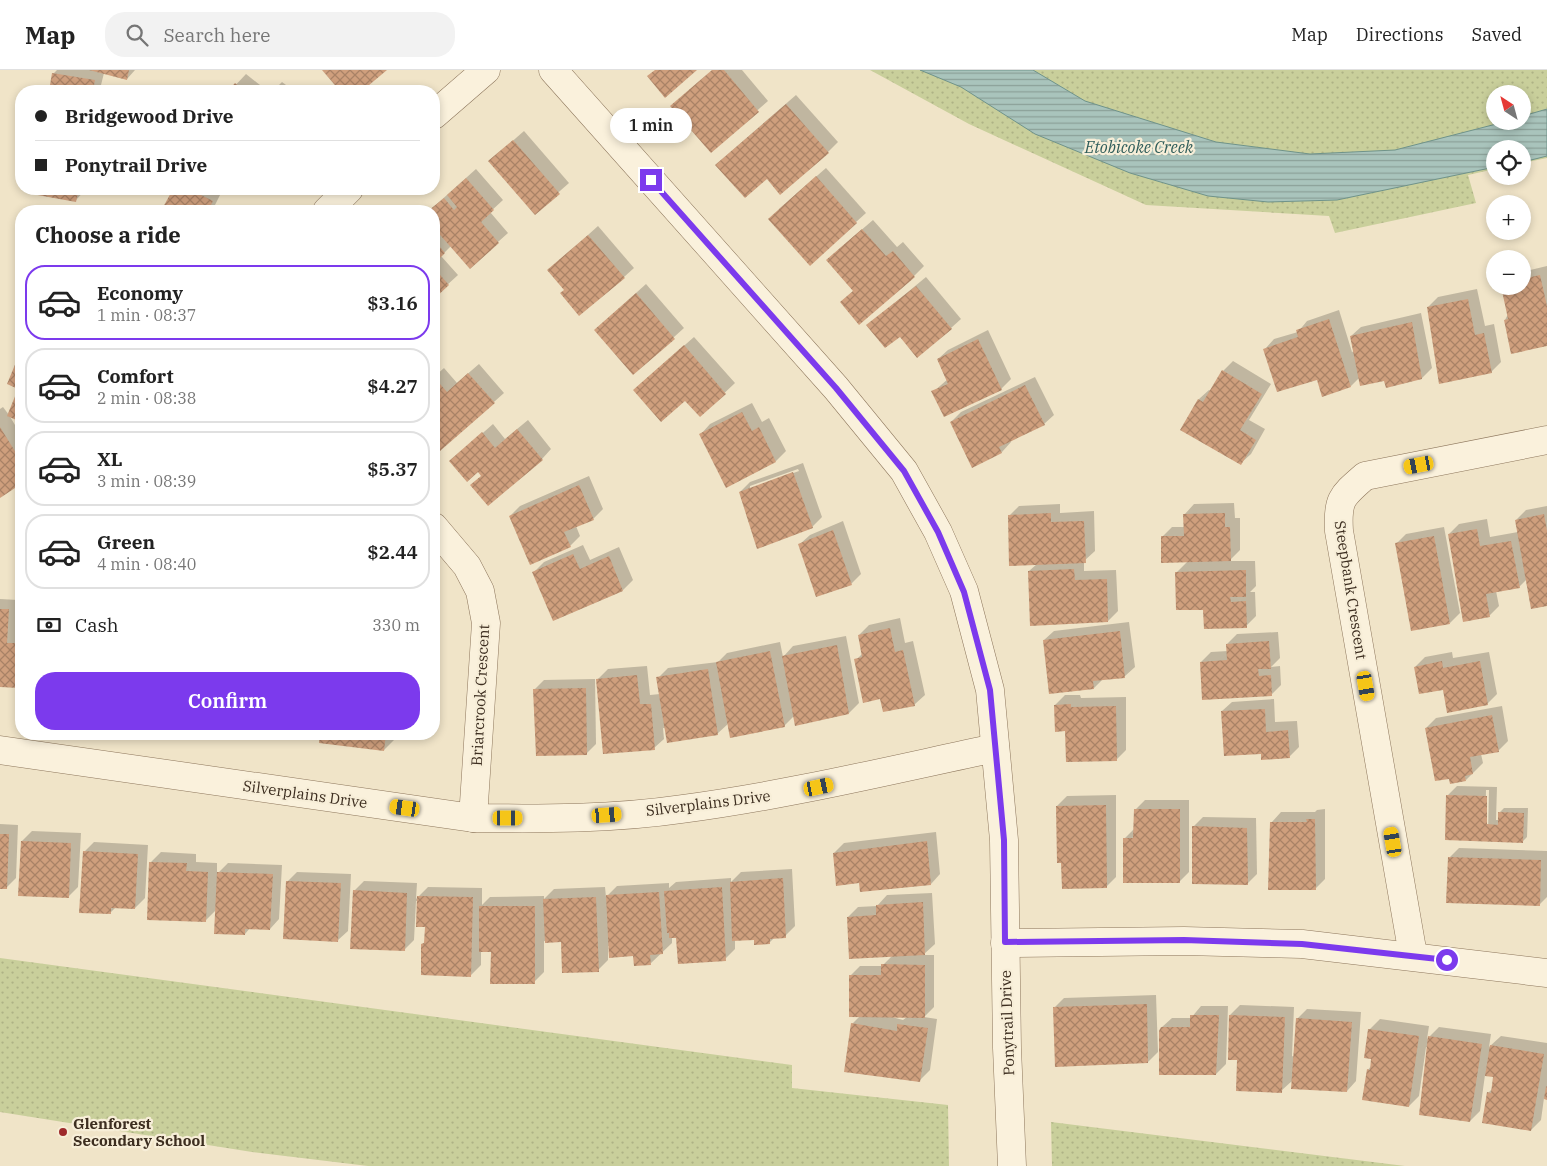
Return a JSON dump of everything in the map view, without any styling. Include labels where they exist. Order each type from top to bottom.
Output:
[{"type":"street","points":[[440,110],[486,70]]},
{"type":"street","name":"Ponytrail Drive","points":[[553,70],[836,388],[904,471],[938,532],[964,592],[990,690],[1004,840],[1005,942],[1012,1166]]},
{"type":"street","points":[[333,205],[343,195]]},
{"type":"street","name":"Steepbank Crescent","points":[[1413,955],[1339,531],[1338,516],[1343,495],[1365,476],[1547,440]]},
{"type":"street","name":"Briarcrook Crescent","points":[[440,535],[471,574],[480,591],[486,624],[473,818]]},
{"type":"street","name":"Silverplains Drive","points":[[0,750],[473,818],[553,818],[680,810],[801,791],[995,748]]},
{"type":"street","points":[[1005,942],[1184,940],[1302,944],[1413,955],[1547,973]]},
{"type":"green space","points":[[870,70],[1547,70],[1547,158],[1531,161],[1531,140],[1486,140],[1486,171],[1468,175],[1476,203],[1335,233],[1329,216],[1146,205],[969,124]]},
{"type":"green space","points":[[0,958],[792,1065],[792,1088],[948,1105],[949,1166],[368,1166],[252,1152],[0,1112]]},
{"type":"green space","points":[[1051,1122],[1405,1166],[1052,1166]]},
{"type":"water","name":"Etobicoke Creek","points":[[920,70],[1033,70],[1085,101],[1216,142],[1310,154],[1395,150],[1486,127],[1486,130],[1531,130],[1531,114],[1547,109],[1547,156],[1531,160],[1531,140],[1486,140],[1486,169],[1337,200],[1268,202],[1208,196],[1130,173],[1035,134],[961,87]]},
{"type":"building","points":[[89,70],[129,70],[127,80]]},
{"type":"building","points":[[322,70],[387,70],[369,85],[335,85]]},
{"type":"building","points":[[655,70],[697,70],[665,98],[647,76]]},
{"type":"building","points":[[712,70],[724,70],[759,112],[711,153],[670,106]]},
{"type":"building","points":[[52,73],[95,80],[94,85],[50,85]]},
{"type":"building","points":[[786,104],[829,153],[780,195],[767,179],[745,198],[715,165]]},
{"type":"building","points":[[513,140],[560,194],[535,215],[488,161]]},
{"type":"building","points":[[816,176],[857,223],[810,266],[768,219]]},
{"type":"building","points":[[466,178],[494,210],[481,222],[499,243],[470,269],[440,235],[440,205],[435,205],[444,198],[454,210],[457,207],[447,195]]},
{"type":"building","points":[[38,195],[78,195],[76,202]]},
{"type":"building","points":[[170,195],[201,195],[213,201],[211,205],[164,205]]},
{"type":"building","points":[[862,229],[886,256],[893,251],[915,277],[859,325],[840,302],[853,291],[826,260]]},
{"type":"building","points":[[588,235],[625,278],[579,316],[560,293],[564,290],[547,270]]},
{"type":"building","points":[[440,247],[445,253],[440,258]]},
{"type":"building","points":[[440,275],[449,285],[440,293]]},
{"type":"building","points":[[1540,275],[1547,306],[1547,346],[1511,354],[1504,320],[1508,319],[1503,295],[1531,295],[1531,277]]},
{"type":"building","points":[[916,286],[952,329],[917,358],[900,337],[885,348],[866,325]]},
{"type":"building","points":[[636,293],[675,339],[633,375],[594,330]]},
{"type":"building","points":[[1468,299],[1475,335],[1484,333],[1492,373],[1439,384],[1427,307]]},
{"type":"building","points":[[1329,319],[1351,387],[1322,397],[1317,380],[1277,392],[1263,349],[1298,337],[1296,330]]},
{"type":"building","points":[[1412,322],[1422,379],[1386,388],[1384,381],[1360,386],[1350,336]]},
{"type":"building","points":[[978,339],[1002,390],[944,417],[931,391],[948,384],[937,359]]},
{"type":"building","points":[[684,345],[726,394],[700,417],[685,401],[661,422],[633,390]]},
{"type":"building","points":[[15,365],[15,388],[7,384]]},
{"type":"building","points":[[1222,370],[1262,394],[1240,430],[1256,440],[1241,465],[1180,430],[1198,399],[1203,402]]},
{"type":"building","points":[[468,373],[495,403],[440,451],[440,384],[447,392]]},
{"type":"building","points":[[1025,385],[1045,425],[999,447],[1002,453],[972,468],[950,422]]},
{"type":"building","points":[[15,396],[15,419],[7,416]]},
{"type":"building","points":[[742,412],[752,431],[759,427],[776,462],[726,488],[699,434]]},
{"type":"building","points":[[0,427],[15,451],[15,488],[0,498]]},
{"type":"building","points":[[517,429],[543,460],[488,506],[470,485],[481,476],[478,472],[467,482],[449,461],[482,432],[495,448]]},
{"type":"building","points":[[793,472],[813,528],[757,549],[739,492]]},
{"type":"building","points":[[579,485],[594,520],[564,532],[571,547],[530,565],[509,516]]},
{"type":"building","points":[[1051,513],[1051,522],[1084,521],[1086,563],[1009,566],[1008,515]]},
{"type":"building","points":[[1225,513],[1225,527],[1230,527],[1231,561],[1161,563],[1161,536],[1184,536],[1183,514]]},
{"type":"building","points":[[1544,514],[1547,531],[1547,606],[1531,609],[1515,520]]},
{"type":"building","points":[[1477,529],[1480,546],[1511,541],[1520,588],[1486,594],[1490,617],[1463,622],[1448,534]]},
{"type":"building","points":[[833,530],[852,585],[816,597],[798,544]]},
{"type":"building","points":[[1434,536],[1450,624],[1411,631],[1395,543]]},
{"type":"building","points":[[573,554],[580,569],[609,556],[623,591],[553,621],[532,572]]},
{"type":"building","points":[[1074,569],[1075,580],[1107,579],[1108,622],[1030,626],[1028,571]]},
{"type":"building","points":[[1246,570],[1246,597],[1230,597],[1231,602],[1246,601],[1247,628],[1204,629],[1203,610],[1176,610],[1175,572]]},
{"type":"building","points":[[0,609],[9,609],[7,643],[15,643],[15,688],[0,687]]},
{"type":"building","points":[[890,628],[895,652],[903,650],[915,706],[883,712],[880,699],[863,703],[854,659],[862,657],[858,635]]},
{"type":"building","points":[[1120,631],[1125,678],[1093,681],[1094,689],[1049,694],[1043,640]]},
{"type":"building","points":[[1269,641],[1271,669],[1258,669],[1259,676],[1271,675],[1272,696],[1202,700],[1200,662],[1227,660],[1226,644]]},
{"type":"building","points":[[837,645],[849,714],[795,726],[782,656]]},
{"type":"building","points":[[770,651],[785,727],[730,738],[716,662]]},
{"type":"building","points":[[1442,661],[1443,668],[1480,661],[1488,705],[1447,713],[1443,690],[1419,694],[1414,667]]},
{"type":"building","points":[[708,669],[718,735],[667,743],[656,677]]},
{"type":"building","points":[[637,675],[640,704],[651,704],[655,750],[603,754],[596,679]]},
{"type":"building","points":[[586,688],[587,755],[536,756],[533,689]]},
{"type":"building","points":[[1071,704],[1071,707],[1116,706],[1117,761],[1066,762],[1065,731],[1055,732],[1054,705]]},
{"type":"building","points":[[1265,709],[1266,732],[1288,730],[1290,758],[1261,760],[1261,754],[1224,756],[1221,711]]},
{"type":"building","points":[[1492,715],[1499,752],[1470,757],[1473,774],[1465,776],[1466,781],[1450,784],[1449,779],[1435,781],[1425,728]]},
{"type":"building","points":[[319,740],[385,740],[384,751],[319,743]]},
{"type":"building","points":[[1446,795],[1487,796],[1487,824],[1498,825],[1498,812],[1524,813],[1523,843],[1445,840]]},
{"type":"building","points":[[1106,805],[1107,888],[1062,889],[1061,863],[1057,863],[1056,806]]},
{"type":"building","points":[[1134,809],[1180,809],[1180,883],[1123,883],[1123,838],[1133,838]]},
{"type":"building","points":[[1306,819],[1315,819],[1316,890],[1268,890],[1270,822],[1307,822]]},
{"type":"building","points":[[1192,826],[1247,828],[1248,885],[1192,884]]},
{"type":"building","points":[[0,834],[9,834],[7,889],[0,889]]},
{"type":"building","points":[[21,841],[71,843],[69,898],[18,896]]},
{"type":"building","points":[[927,841],[931,885],[860,892],[859,883],[836,886],[833,853]]},
{"type":"building","points":[[83,851],[138,854],[135,909],[111,908],[111,914],[79,913]]},
{"type":"building","points":[[1448,857],[1541,860],[1540,906],[1446,903]]},
{"type":"building","points":[[149,862],[187,863],[186,871],[208,872],[206,922],[147,920]]},
{"type":"building","points":[[217,872],[273,874],[270,930],[245,929],[245,935],[214,934]]},
{"type":"building","points":[[783,878],[786,938],[770,939],[770,944],[754,945],[754,940],[732,941],[730,882]]},
{"type":"building","points":[[286,881],[341,883],[338,942],[283,939]]},
{"type":"building","points":[[722,887],[726,961],[678,964],[676,938],[669,938],[669,933],[667,933],[664,891]]},
{"type":"building","points":[[353,890],[407,893],[405,951],[350,949]]},
{"type":"building","points":[[659,892],[663,954],[650,955],[651,965],[634,966],[633,956],[609,958],[606,895]]},
{"type":"building","points":[[417,896],[473,897],[471,977],[421,975],[421,944],[424,943],[425,927],[416,927]]},
{"type":"building","points":[[596,897],[599,972],[562,973],[561,942],[545,943],[543,899]]},
{"type":"building","points":[[923,902],[925,955],[849,959],[847,917],[876,915],[876,905]]},
{"type":"building","points":[[479,906],[535,906],[535,984],[490,984],[491,952],[479,952]]},
{"type":"building","points":[[881,964],[925,965],[925,1018],[849,1017],[849,975],[881,975]]},
{"type":"building","points":[[1147,1004],[1148,1063],[1055,1067],[1053,1007]]},
{"type":"building","points":[[1190,1015],[1219,1015],[1216,1075],[1159,1075],[1159,1031],[1161,1027],[1190,1027]]},
{"type":"building","points":[[1229,1015],[1285,1017],[1282,1093],[1236,1091],[1237,1060],[1228,1060]]},
{"type":"building","points":[[1296,1018],[1352,1022],[1347,1092],[1291,1089]]},
{"type":"building","points":[[851,1023],[897,1031],[897,1024],[928,1028],[920,1082],[844,1072]]},
{"type":"building","points":[[1368,1029],[1419,1036],[1409,1107],[1362,1100],[1367,1069],[1370,1070],[1371,1059],[1364,1058]]},
{"type":"building","points":[[1428,1036],[1482,1044],[1470,1122],[1419,1115]]},
{"type":"building","points":[[1490,1045],[1544,1054],[1531,1131],[1482,1123],[1487,1092],[1491,1093],[1493,1077],[1485,1076]]},
{"type":"building","points":[[1547,1087],[1547,1100],[1544,1099]]},
{"type":"place","name":"Glenforest Secondary School","points":[[63,1132]]},
{"type":"route","points":[[651,180],[836,388],[904,471],[938,532],[964,592],[990,690],[1004,840],[1005,942],[1184,940],[1302,944],[1447,960]]}]
